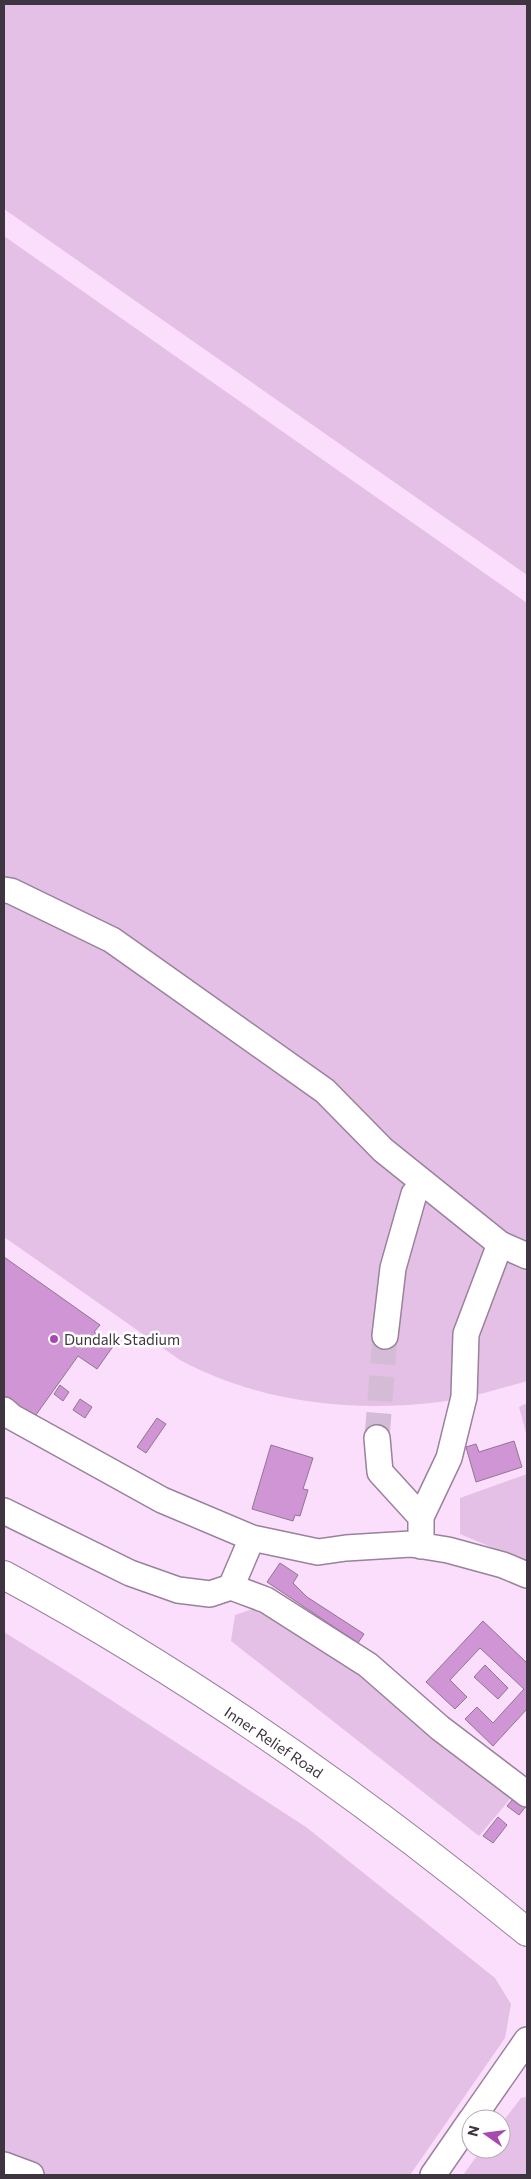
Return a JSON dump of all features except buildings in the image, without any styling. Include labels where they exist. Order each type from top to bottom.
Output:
[{"type":"main road","name":"Inner Relief Road","points":[[4,1575],[137,1652],[302,1759],[418,1845],[527,1932]]},
{"type":"street","points":[[4,890],[11,891],[112,940],[325,1091],[383,1150],[500,1244],[527,1256]]},
{"type":"street","points":[[385,1336],[393,1268],[414,1194],[423,1182]]},
{"type":"street","points":[[421,1546],[421,1517],[449,1458],[464,1397],[466,1334],[500,1244]]},
{"type":"street","points":[[4,1410],[20,1422],[162,1500],[252,1538],[318,1552],[346,1548],[411,1544],[448,1550],[503,1565],[527,1575]]},
{"type":"street","points":[[377,1438],[380,1472],[421,1517]]},
{"type":"street","points":[[4,1511],[130,1573],[178,1590],[210,1594],[231,1587],[266,1600],[368,1665],[440,1728],[527,1794]]},
{"type":"street","points":[[231,1587],[252,1538]]},
{"type":"street","points":[[479,2109],[527,2040]]},
{"type":"street","points":[[433,2175],[461,2134]]},
{"type":"street","points":[[4,2164],[31,2175]]},
{"type":"shaded area","points":[[4,4],[527,4],[527,575],[4,209]]},
{"type":"shaded area","points":[[4,236],[527,603],[527,1381],[461,1399],[406,1405],[339,1405],[273,1395],[241,1386],[180,1360],[4,1237]]},
{"type":"shaded area","points":[[527,1403],[527,1436],[519,1407]]},
{"type":"shaded area","points":[[527,1474],[527,1562],[460,1534],[460,1498]]},
{"type":"shaded area","points":[[258,1607],[367,1681],[511,1798],[479,1836],[231,1641],[235,1615]]},
{"type":"shaded area","points":[[4,1632],[306,1827],[495,1978],[511,2004],[505,2038],[410,2175],[4,2175]]},
{"type":"shaded area","points":[[527,2097],[527,2175],[463,2175],[475,2159],[511,2159],[511,2111],[521,2098]]},
{"type":"tunnel","points":[[377,1438],[385,1336]]},
{"type":"place","name":"Dundalk Stadium","points":[[54,1339]]}]
